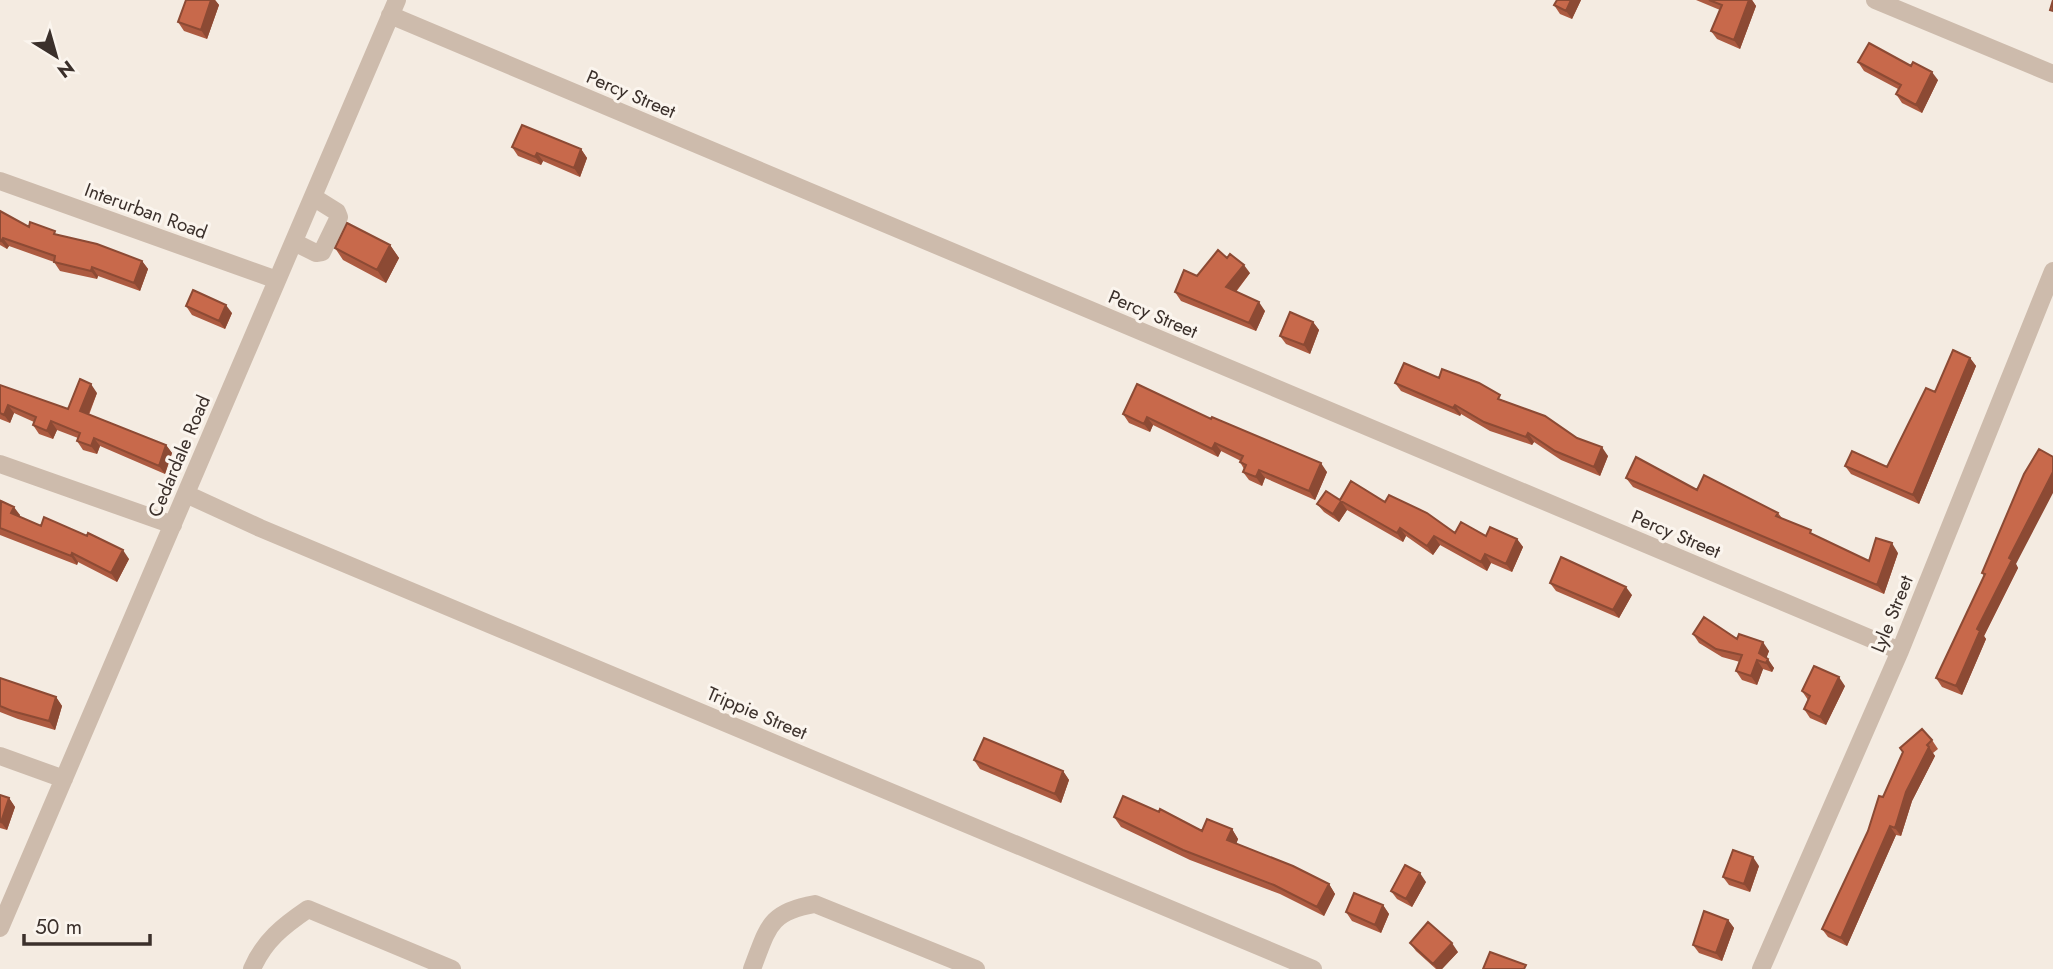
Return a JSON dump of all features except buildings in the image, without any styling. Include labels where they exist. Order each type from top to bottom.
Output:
[{"type":"street","points":[[1875,0],[2053,74]]},
{"type":"street","name":"Cedardale Road","points":[[0,928],[394,8]]},
{"type":"street","name":"Percy Street","points":[[394,8],[1900,651]]},
{"type":"street","name":"Interurban Road","points":[[0,181],[277,280]]},
{"type":"street","points":[[294,242],[316,253],[322,252],[339,218],[337,212],[313,197]]},
{"type":"street","name":"Lyle Street","points":[[1761,969],[1900,651],[2053,271]]},
{"type":"street","points":[[0,464],[173,525]]},
{"type":"street","name":"Trippie Street","points":[[186,494],[260,528],[1313,969]]},
{"type":"street","points":[[0,756],[64,779]]},
{"type":"street","points":[[752,969],[769,925],[788,908],[815,904],[976,969]]},
{"type":"street","points":[[252,969],[259,952],[279,929],[308,909],[452,969]]}]
